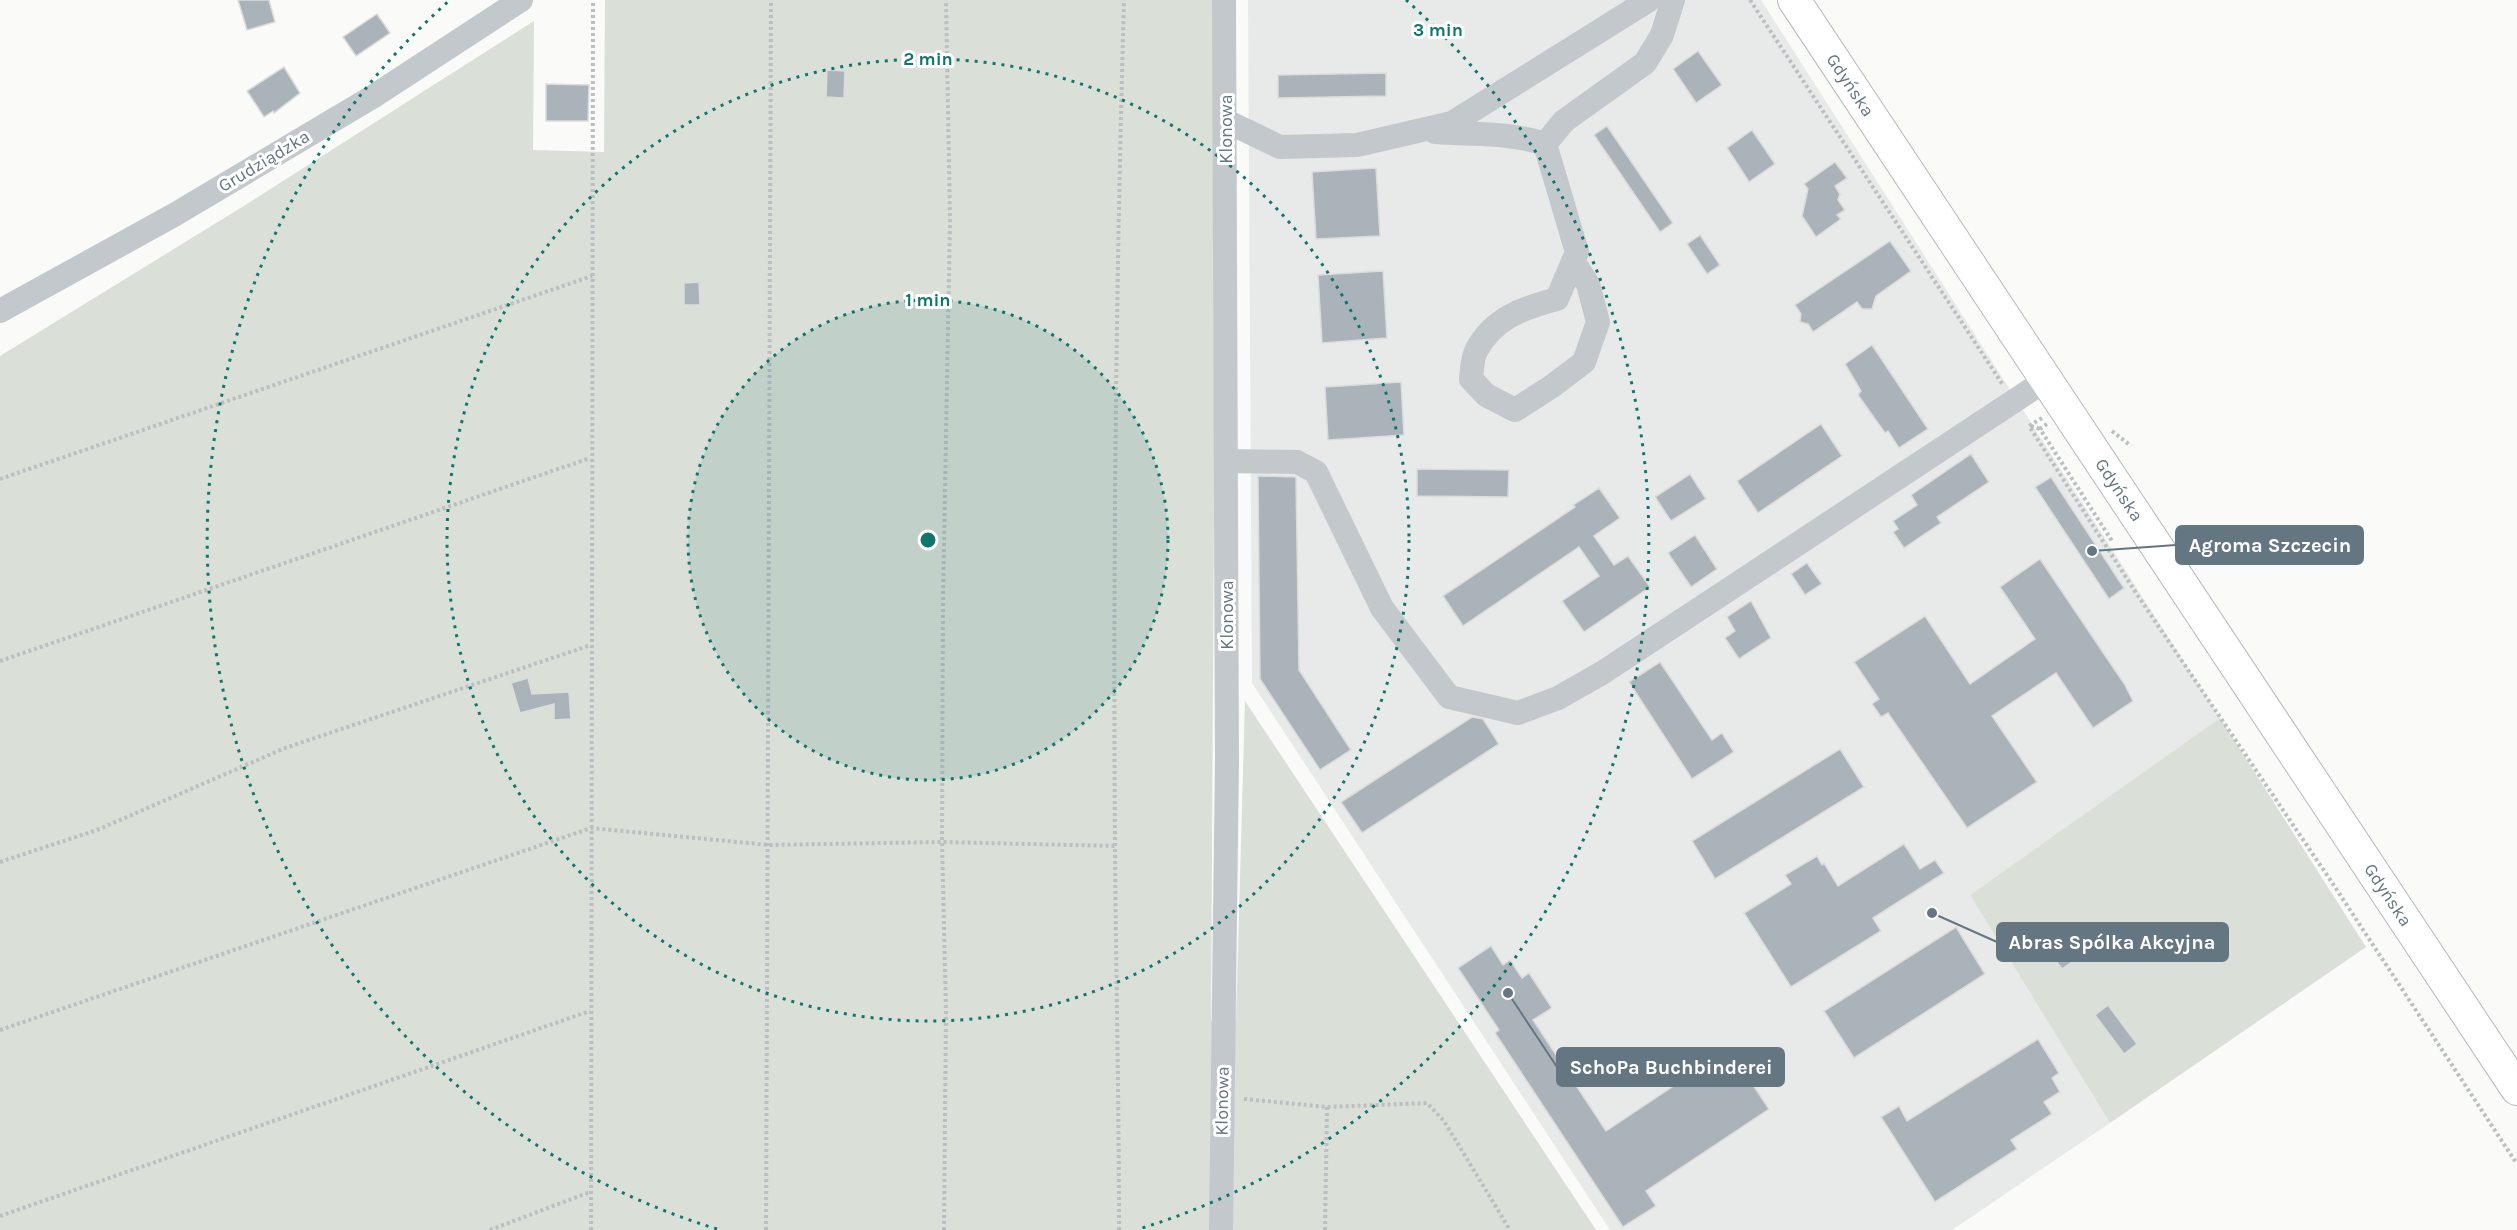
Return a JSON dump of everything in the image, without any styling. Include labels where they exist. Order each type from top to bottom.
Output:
[{"type":"main road","name":"Gdyńska","points":[[1794,0],[2517,1089]]},
{"type":"street","name":"Grudziądzka","points":[[0,311],[174,215],[374,96],[520,0]]},
{"type":"street","name":"Klonowa","points":[[1221,1230],[1227,760],[1224,0]]},
{"type":"street","points":[[1226,121],[1280,147],[1357,145],[1452,123],[1649,0]]},
{"type":"street","points":[[1545,144],[1564,121],[1645,63],[1662,35],[1673,0]]},
{"type":"street","points":[[1416,131],[1514,138],[1545,144]]},
{"type":"street","points":[[1545,144],[1576,252],[1557,299],[1523,308],[1494,326],[1475,352],[1471,379],[1486,395],[1515,410],[1584,362],[1598,322],[1588,284],[1573,261]]},
{"type":"street","points":[[1227,461],[1297,462],[1316,472],[1382,608],[1449,697],[1518,713],[1558,698],[1602,673],[2015,402],[2054,393]]},
{"type":"path","points":[[591,1230],[590,458],[593,0]]},
{"type":"path","points":[[766,1230],[771,0]]},
{"type":"path","points":[[944,1230],[946,1011],[942,842],[950,220],[946,0]]},
{"type":"path","points":[[1119,1230],[1115,846],[1119,209],[1124,0]]},
{"type":"path","points":[[1750,0],[2015,402],[2138,596],[2318,861],[2517,1164]]},
{"type":"path","points":[[0,479],[592,276]]},
{"type":"path","points":[[2030,426],[2054,393]]},
{"type":"path","points":[[2030,426],[2040,429]]},
{"type":"path","points":[[0,661],[590,458]]},
{"type":"path","points":[[0,862],[97,830],[285,748],[591,645]]},
{"type":"path","points":[[0,1030],[591,828],[769,845],[942,842],[1115,846]]},
{"type":"path","points":[[0,1216],[590,1011]]},
{"type":"path","points":[[1222,1097],[1327,1107],[1427,1103],[1444,1121],[1510,1230]]},
{"type":"path","points":[[1325,1230],[1327,1107]]},
{"type":"path","points":[[490,1230],[591,1192]]},
{"type":"shaded area","points":[[605,0],[1216,0],[1211,1021],[1236,1020],[1245,701],[1596,1230],[0,1230],[0,356],[247,204],[534,21],[533,150],[604,152]]},
{"type":"shaded area","points":[[1248,0],[1761,0],[2220,718],[1970,895],[2110,1123],[1952,1230],[1610,1230],[1252,683]]},
{"type":"shaded area","points":[[2220,718],[2366,947],[2110,1123],[1970,895]]},
{"type":"building","points":[[238,0],[269,0],[275,22],[247,30]]},
{"type":"building","points":[[377,14],[390,33],[356,56],[343,37]]},
{"type":"building","points":[[1698,51],[1722,85],[1696,103],[1673,69]]},
{"type":"building","points":[[284,67],[300,93],[274,113],[273,111],[264,117],[247,91]]},
{"type":"building","points":[[827,70],[845,71],[844,98],[826,97]]},
{"type":"building","points":[[1386,73],[1386,96],[1278,98],[1278,75]]},
{"type":"building","points":[[546,84],[589,85],[588,121],[546,121]]},
{"type":"building","points":[[1607,126],[1673,223],[1660,232],[1594,135]]},
{"type":"building","points":[[1752,130],[1775,164],[1749,182],[1727,148]]},
{"type":"building","points":[[1835,162],[1847,178],[1835,186],[1840,194],[1838,200],[1845,210],[1837,215],[1841,219],[1816,237],[1802,216],[1808,189],[1804,184]]},
{"type":"building","points":[[1376,168],[1380,236],[1316,239],[1312,172]]},
{"type":"building","points":[[1700,235],[1720,265],[1707,274],[1687,244]]},
{"type":"building","points":[[1890,241],[1911,271],[1876,296],[1872,309],[1862,309],[1857,302],[1813,332],[1808,324],[1800,322],[1801,314],[1795,305]]},
{"type":"building","points":[[1383,271],[1387,338],[1322,343],[1318,275]]},
{"type":"building","points":[[699,282],[700,305],[684,305],[684,283]]},
{"type":"building","points":[[1872,345],[1928,429],[1899,448],[1888,431],[1885,433],[1858,395],[1861,391],[1845,364]]},
{"type":"building","points":[[1401,382],[1404,435],[1328,440],[1325,387]]},
{"type":"building","points":[[1821,424],[1842,456],[1758,513],[1737,481]]},
{"type":"building","points":[[1971,454],[1989,482],[1937,517],[1941,523],[1904,548],[1893,532],[1898,529],[1893,521],[1917,505],[1911,495]]},
{"type":"building","points":[[1417,469],[1509,470],[1508,497],[1417,496]]},
{"type":"building","points":[[1690,474],[1706,499],[1671,521],[1655,497]]},
{"type":"building","points":[[1258,476],[1296,477],[1299,670],[1351,750],[1320,770],[1260,679]]},
{"type":"building","points":[[2051,477],[2124,588],[2109,599],[2035,487]]},
{"type":"building","points":[[1599,488],[1620,518],[1594,536],[1614,565],[1628,556],[1650,587],[1584,632],[1562,601],[1599,576],[1579,547],[1463,626],[1443,596],[1575,507],[1573,505]]},
{"type":"building","points":[[1695,535],[1717,569],[1691,587],[1668,553]]},
{"type":"building","points":[[2040,559],[2125,685],[2133,701],[2093,728],[2056,673],[1992,716],[2037,782],[1967,828],[1888,713],[1881,717],[1872,704],[1879,699],[1854,662],[1925,616],[1970,684],[2035,639],[2000,587]]},
{"type":"building","points":[[1807,563],[1822,584],[1805,595],[1791,574]]},
{"type":"building","points":[[1751,601],[1771,638],[1739,659],[1725,638],[1735,631],[1727,617]]},
{"type":"building","points":[[1660,662],[1712,740],[1722,733],[1734,752],[1692,779],[1629,682]]},
{"type":"building","points":[[528,678],[532,694],[569,692],[571,719],[554,720],[554,704],[520,713],[511,683]]},
{"type":"building","points":[[1472,717],[1483,719],[1499,744],[1362,833],[1341,802]]},
{"type":"building","points":[[1840,749],[1864,787],[1715,879],[1692,841]]},
{"type":"building","points":[[1904,844],[1920,869],[1935,860],[1944,873],[1873,918],[1881,931],[1791,987],[1744,913],[1791,884],[1785,875],[1817,856],[1838,886]]},
{"type":"building","points":[[2092,924],[2103,940],[2062,969],[2042,942],[2054,932],[2064,945]]},
{"type":"building","points":[[1956,927],[1985,974],[1854,1058],[1824,1011]]},
{"type":"building","points":[[1491,946],[1503,965],[1510,960],[1522,978],[1529,973],[1552,1008],[1533,1020],[1606,1131],[1729,1049],[1769,1109],[1646,1191],[1656,1206],[1623,1227],[1495,1033],[1499,1030],[1458,968]]},
{"type":"building","points":[[2108,1005],[2137,1044],[2124,1054],[2095,1015]]},
{"type":"building","points":[[2038,1039],[2059,1073],[2052,1078],[2060,1092],[2044,1102],[2052,1114],[2011,1140],[2017,1149],[1935,1202],[1881,1117],[1899,1106],[1907,1121]]},
{"type":"place","name":"Agroma Szczecin","points":[[2092,551]]},
{"type":"place","name":"Abras Spólka Akcyjna","points":[[1932,913]]},
{"type":"place","name":"SchoPa Buchbinderei","points":[[1508,993]]}]
